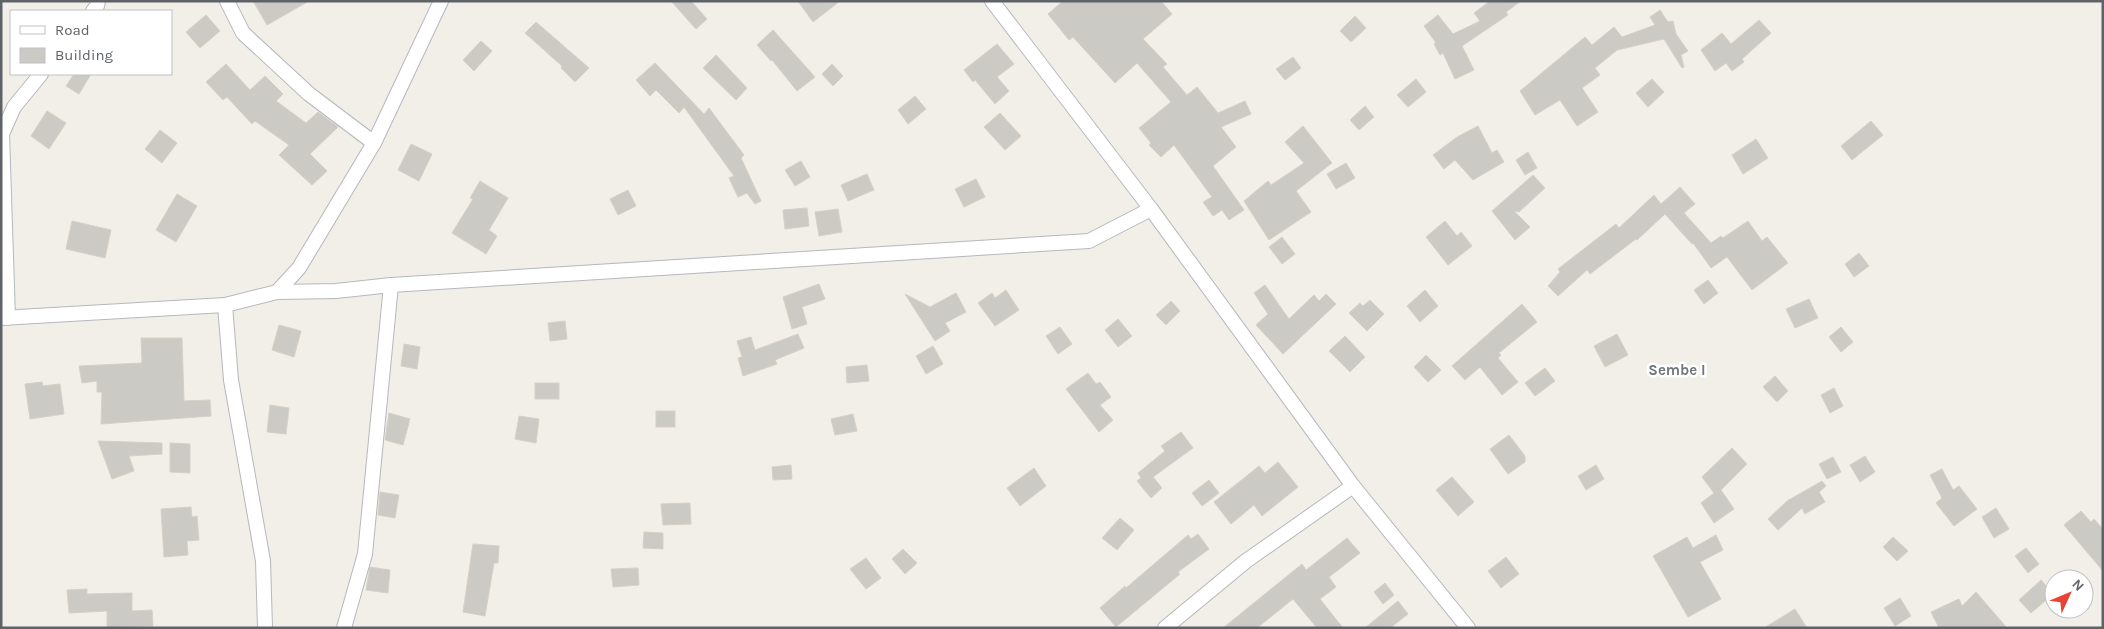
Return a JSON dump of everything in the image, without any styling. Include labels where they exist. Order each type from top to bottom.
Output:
[{"type":"street","points":[[227,1],[243,33],[309,94],[374,143]]},
{"type":"street","points":[[277,292],[299,268],[374,143],[441,1]]},
{"type":"street","points":[[992,1],[1151,208],[1353,486],[1468,628]]},
{"type":"street","points":[[40,75],[14,107],[2,134],[5,318],[225,305],[277,292],[336,291],[391,285],[1089,241],[1151,208]]},
{"type":"street","points":[[344,628],[365,554],[391,285]]},
{"type":"street","points":[[225,305],[231,380],[263,560],[265,628]]},
{"type":"street","points":[[1165,628],[1246,561],[1353,486]]},
{"type":"building","points":[[253,1],[309,1],[267,25]]},
{"type":"building","points":[[671,1],[691,1],[707,19],[696,29]]},
{"type":"building","points":[[798,1],[840,1],[813,22]]},
{"type":"building","points":[[1063,1],[1161,1],[1172,14],[1143,39],[1167,64],[1163,67],[1187,95],[1197,87],[1218,113],[1245,101],[1251,114],[1221,127],[1236,147],[1213,166],[1244,210],[1229,220],[1222,210],[1213,216],[1203,202],[1212,197],[1174,145],[1161,157],[1149,145],[1151,143],[1139,128],[1171,102],[1137,63],[1115,83],[1073,37],[1069,40],[1048,14]]},
{"type":"building","points":[[1490,1],[1521,1],[1506,12],[1508,15],[1462,46],[1474,70],[1455,79],[1443,53],[1440,55],[1434,44],[1436,43],[1424,26],[1438,15],[1453,34],[1480,21],[1474,13]]},
{"type":"building","points":[[1660,10],[1668,22],[1673,21],[1676,34],[1688,51],[1681,55],[1684,67],[1682,68],[1664,39],[1617,50],[1595,68],[1600,75],[1582,88],[1598,112],[1577,126],[1560,100],[1535,115],[1520,91],[1585,37],[1592,45],[1614,27],[1622,37],[1655,25],[1650,17]]},
{"type":"building","points":[[206,15],[220,31],[200,48],[186,32]]},
{"type":"building","points":[[1355,16],[1366,28],[1351,42],[1340,31]]},
{"type":"building","points":[[1759,20],[1771,33],[1742,59],[1744,62],[1732,71],[1726,63],[1715,71],[1701,50],[1722,33],[1731,44]]},
{"type":"building","points":[[536,22],[589,68],[575,82],[561,68],[562,66],[525,33]]},
{"type":"building","points":[[773,30],[815,77],[797,91],[757,45]]},
{"type":"building","points":[[481,41],[492,51],[474,71],[463,60]]},
{"type":"building","points":[[997,44],[1014,64],[997,77],[1009,91],[995,104],[964,70]]},
{"type":"building","points":[[716,55],[747,88],[736,100],[703,68]]},
{"type":"building","points":[[1293,57],[1301,68],[1285,80],[1276,69]]},
{"type":"building","points":[[655,63],[704,114],[709,108],[744,155],[741,158],[761,201],[755,204],[747,193],[738,197],[729,178],[734,176],[684,107],[679,113],[656,90],[650,96],[636,80]]},
{"type":"building","points":[[226,64],[250,90],[265,76],[283,94],[276,101],[306,123],[318,112],[338,127],[310,154],[327,171],[312,185],[279,155],[289,145],[255,121],[252,124],[227,97],[223,100],[206,82]]},
{"type":"building","points":[[832,64],[843,76],[833,86],[822,74]]},
{"type":"building","points":[[73,75],[90,75],[79,94],[66,86]]},
{"type":"building","points":[[1416,79],[1426,92],[1408,107],[1397,95]]},
{"type":"building","points":[[1652,79],[1664,92],[1648,107],[1636,93]]},
{"type":"building","points":[[915,96],[926,109],[908,124],[898,110]]},
{"type":"building","points":[[1365,106],[1374,117],[1359,130],[1350,120]]},
{"type":"building","points":[[47,111],[66,123],[49,149],[31,136]]},
{"type":"building","points":[[1000,113],[1021,136],[1005,150],[984,127]]},
{"type":"building","points":[[1871,121],[1883,135],[1852,160],[1841,146]]},
{"type":"building","points":[[1303,126],[1332,163],[1296,191],[1311,212],[1269,240],[1244,201],[1268,181],[1271,185],[1304,163],[1285,142]]},
{"type":"building","points":[[1478,126],[1492,153],[1497,150],[1504,162],[1473,180],[1455,160],[1444,169],[1433,155],[1457,137]]},
{"type":"building","points":[[160,130],[177,143],[162,163],[145,149]]},
{"type":"building","points":[[1756,139],[1768,158],[1743,174],[1732,155]]},
{"type":"building","points":[[411,144],[432,154],[419,181],[398,170]]},
{"type":"building","points":[[1528,152],[1537,168],[1525,175],[1516,160]]},
{"type":"building","points":[[801,161],[810,177],[795,186],[785,170]]},
{"type":"building","points":[[1346,163],[1355,178],[1336,189],[1327,174]]},
{"type":"building","points":[[867,174],[874,190],[848,201],[841,185]]},
{"type":"building","points":[[1533,175],[1545,188],[1519,212],[1514,211],[1530,227],[1515,240],[1492,211]]},
{"type":"building","points":[[976,179],[985,197],[964,207],[955,189]]},
{"type":"building","points":[[480,181],[508,198],[489,230],[497,236],[486,254],[452,233],[473,199],[470,198]]},
{"type":"building","points":[[1680,187],[1695,204],[1684,213],[1711,243],[1721,236],[1723,238],[1748,221],[1762,241],[1767,237],[1788,263],[1752,290],[1727,257],[1711,268],[1693,243],[1665,214],[1637,240],[1590,274],[1587,270],[1558,296],[1548,286],[1560,272],[1558,269],[1616,224],[1619,228],[1654,195],[1661,204]]},
{"type":"building","points":[[628,190],[636,206],[618,215],[610,199]]},
{"type":"building","points":[[177,194],[197,206],[176,242],[156,230]]},
{"type":"building","points":[[807,208],[809,226],[785,229],[783,210]]},
{"type":"building","points":[[838,209],[842,232],[819,236],[815,212]]},
{"type":"building","points":[[72,221],[111,230],[105,258],[66,249]]},
{"type":"building","points":[[1445,221],[1457,236],[1461,232],[1472,246],[1448,265],[1426,237]]},
{"type":"building","points":[[1282,237],[1295,254],[1282,264],[1269,247]]},
{"type":"building","points":[[1859,253],[1869,266],[1854,277],[1845,264]]},
{"type":"building","points":[[1708,280],[1718,293],[1704,304],[1694,290]]},
{"type":"building","points":[[819,284],[825,299],[802,307],[807,324],[792,329],[783,297]]},
{"type":"building","points":[[1265,285],[1289,319],[1314,295],[1319,301],[1326,294],[1336,304],[1283,354],[1256,325],[1268,314],[1254,293]]},
{"type":"building","points":[[1006,290],[1019,310],[995,326],[978,303],[992,293],[995,298]]},
{"type":"building","points":[[1425,290],[1438,306],[1420,322],[1407,306]]},
{"type":"building","points":[[956,293],[966,312],[945,323],[950,331],[935,341],[905,294],[930,307]]},
{"type":"building","points":[[1809,299],[1818,318],[1795,328],[1786,309]]},
{"type":"building","points":[[1370,300],[1384,314],[1367,331],[1349,313],[1360,303],[1363,306]]},
{"type":"building","points":[[1171,301],[1180,311],[1166,325],[1156,315]]},
{"type":"building","points":[[1522,304],[1537,322],[1499,353],[1501,355],[1498,358],[1518,382],[1502,395],[1480,367],[1465,380],[1452,366]]},
{"type":"building","points":[[1118,319],[1132,336],[1118,347],[1105,330]]},
{"type":"building","points":[[565,321],[567,339],[550,341],[548,323]]},
{"type":"building","points":[[279,325],[301,331],[294,357],[272,350]]},
{"type":"building","points":[[1060,327],[1072,344],[1058,354],[1046,336]]},
{"type":"building","points":[[1841,327],[1853,342],[1841,352],[1829,337]]},
{"type":"building","points":[[798,334],[804,348],[775,360],[777,364],[743,376],[738,358],[742,357],[737,341],[751,337],[755,350]]},
{"type":"building","points":[[1617,334],[1628,355],[1605,367],[1594,346]]},
{"type":"building","points":[[1345,336],[1365,357],[1350,372],[1329,351]]},
{"type":"building","points":[[141,338],[182,338],[184,401],[210,400],[211,416],[101,424],[102,392],[97,392],[97,381],[82,383],[79,366],[142,363]]},
{"type":"building","points":[[404,344],[420,347],[417,369],[401,366]]},
{"type":"building","points":[[933,346],[943,364],[926,374],[916,356]]},
{"type":"building","points":[[1426,355],[1441,370],[1428,382],[1414,367]]},
{"type":"building","points":[[867,365],[869,381],[847,383],[846,367]]},
{"type":"building","points":[[1545,368],[1555,381],[1535,396],[1525,383]]},
{"type":"building","points":[[1088,373],[1096,384],[1100,382],[1111,397],[1100,405],[1113,420],[1099,432],[1066,389]]},
{"type":"building","points":[[1775,376],[1788,391],[1777,402],[1763,387]]},
{"type":"building","points":[[42,382],[43,386],[60,384],[64,414],[30,419],[25,384]]},
{"type":"building","points":[[535,383],[559,383],[559,399],[535,399]]},
{"type":"building","points":[[1834,388],[1843,406],[1830,413],[1821,395]]},
{"type":"building","points":[[270,405],[289,408],[286,434],[267,432]]},
{"type":"building","points":[[656,411],[675,411],[675,427],[656,427]]},
{"type":"building","points":[[389,413],[410,419],[403,445],[385,440]]},
{"type":"building","points":[[853,414],[857,431],[835,435],[831,419]]},
{"type":"building","points":[[519,416],[539,419],[536,443],[515,439]]},
{"type":"building","points":[[1181,432],[1193,448],[1153,477],[1162,488],[1151,498],[1137,481],[1141,478],[1138,473],[1165,451],[1161,446]]},
{"type":"building","points":[[1509,435],[1525,456],[1525,462],[1508,474],[1490,449]]},
{"type":"building","points":[[98,441],[162,443],[162,454],[129,456],[134,471],[112,479]]},
{"type":"building","points":[[170,443],[190,444],[190,473],[170,472]]},
{"type":"building","points":[[1732,448],[1747,464],[1721,490],[1734,509],[1714,523],[1701,503],[1714,493],[1702,477]]},
{"type":"building","points":[[1865,456],[1875,472],[1860,482],[1850,465]]},
{"type":"building","points":[[1833,457],[1841,472],[1827,479],[1819,464]]},
{"type":"building","points":[[1278,462],[1298,487],[1262,516],[1254,505],[1231,524],[1214,502],[1259,466],[1265,473]]},
{"type":"building","points":[[791,465],[792,479],[773,480],[772,467]]},
{"type":"building","points":[[1596,465],[1604,479],[1586,490],[1578,476]]},
{"type":"building","points":[[1034,468],[1046,486],[1020,506],[1007,488]]},
{"type":"building","points":[[1942,469],[1953,490],[1959,486],[1977,509],[1954,526],[1936,503],[1942,498],[1930,475]]},
{"type":"building","points":[[1452,477],[1474,502],[1458,516],[1436,490]]},
{"type":"building","points":[[1209,480],[1219,493],[1202,506],[1192,493]]},
{"type":"building","points":[[1822,481],[1826,486],[1819,492],[1825,502],[1805,514],[1802,508],[1778,530],[1768,519],[1787,501]]},
{"type":"building","points":[[380,492],[399,495],[395,518],[378,515]]},
{"type":"building","points":[[690,503],[691,524],[663,525],[661,504]]},
{"type":"building","points":[[191,507],[192,517],[197,516],[199,540],[187,541],[188,555],[164,557],[161,509]]},
{"type":"building","points":[[1996,508],[2009,529],[1994,538],[1982,517]]},
{"type":"building","points":[[2081,511],[2091,522],[2094,519],[2103,529],[2103,571],[2064,525]]},
{"type":"building","points":[[1120,518],[1134,530],[1117,550],[1102,538]]},
{"type":"building","points":[[644,532],[663,533],[663,549],[643,548]]},
{"type":"building","points":[[1198,534],[1209,549],[1178,572],[1180,574],[1116,627],[1100,608],[1188,535],[1191,539]]},
{"type":"building","points":[[1716,535],[1723,550],[1700,562],[1721,599],[1688,617],[1653,556],[1687,537],[1693,548]]},
{"type":"building","points":[[1893,537],[1908,551],[1897,561],[1883,547]]},
{"type":"building","points":[[1347,538],[1360,553],[1329,577],[1336,587],[1320,599],[1343,628],[1317,628],[1293,599],[1257,628],[1223,628],[1302,564],[1306,570]]},
{"type":"building","points":[[473,544],[499,546],[498,563],[494,563],[485,616],[463,612]]},
{"type":"building","points":[[2026,548],[2039,564],[2028,573],[2015,556]]},
{"type":"building","points":[[903,549],[917,563],[905,574],[892,559]]},
{"type":"building","points":[[1506,557],[1519,574],[1501,588],[1488,571]]},
{"type":"building","points":[[866,558],[881,578],[866,589],[850,569]]},
{"type":"building","points":[[370,567],[390,570],[388,593],[366,590]]},
{"type":"building","points":[[638,568],[639,585],[613,587],[611,569]]},
{"type":"building","points":[[2041,580],[2044,584],[2044,602],[2031,613],[2019,600]]},
{"type":"building","points":[[1385,583],[1394,595],[1383,604],[1374,592]]},
{"type":"building","points":[[87,589],[87,594],[132,593],[132,611],[152,610],[153,626],[107,628],[107,611],[69,613],[67,590]]},
{"type":"building","points":[[1976,592],[2007,628],[1939,628],[1931,612],[1959,599],[1962,606]]},
{"type":"building","points":[[1900,598],[1911,616],[1895,626],[1884,608]]},
{"type":"building","points":[[1398,601],[1408,614],[1390,628],[1365,628]]},
{"type":"building","points":[[1795,609],[1807,628],[1764,628]]},
{"type":"district","name":"Sembe I","points":[[1677,370]]}]
